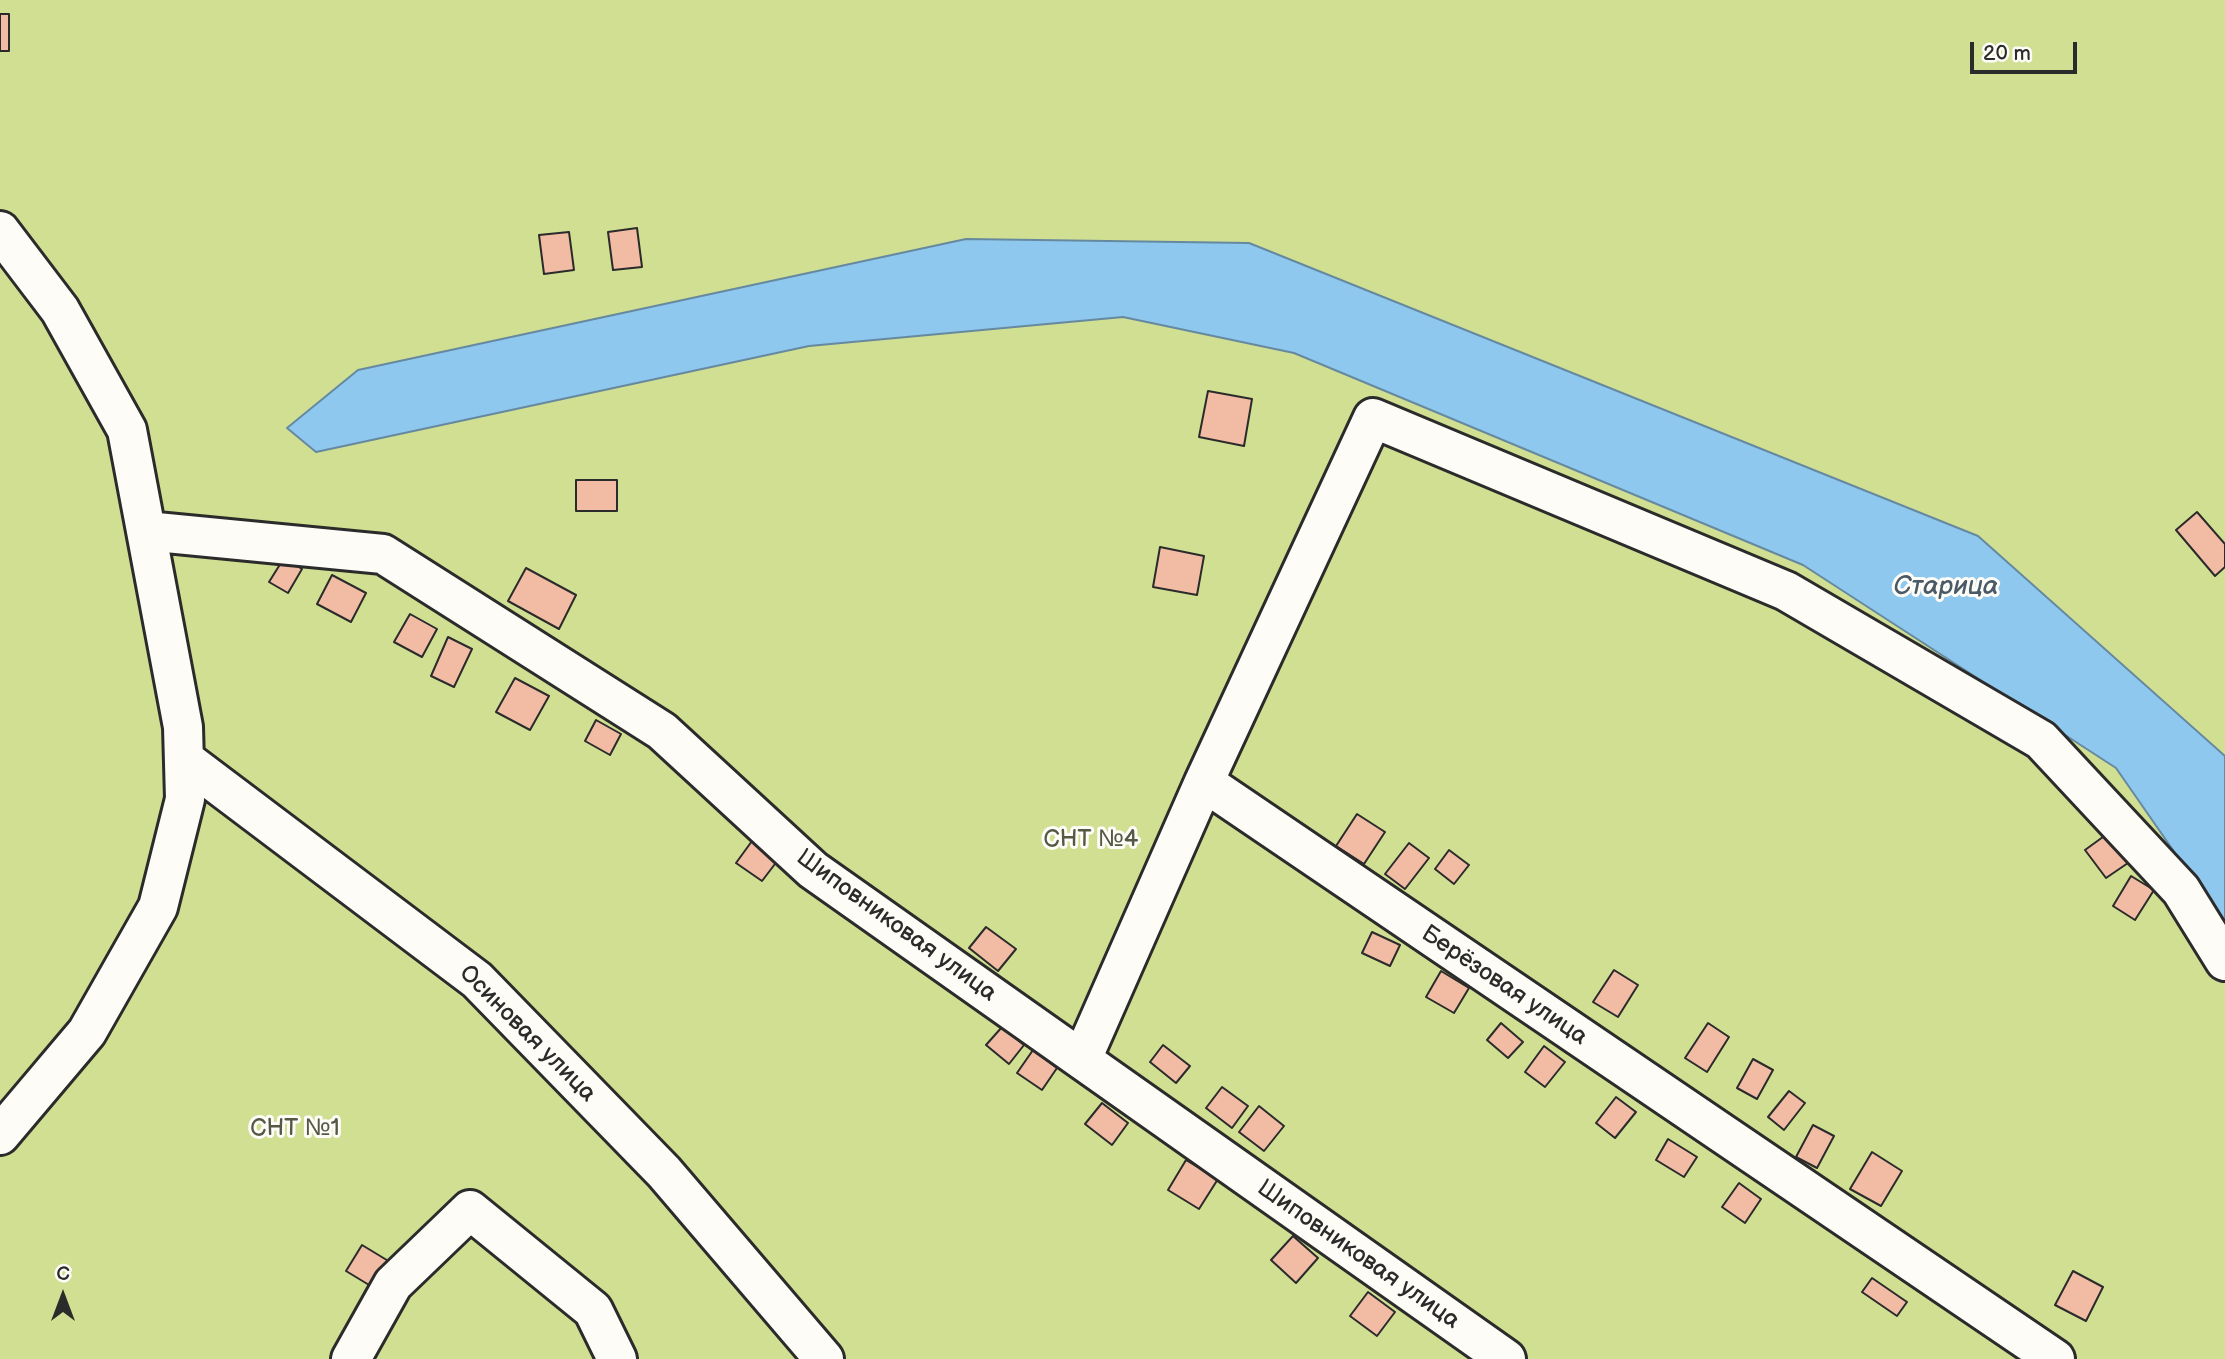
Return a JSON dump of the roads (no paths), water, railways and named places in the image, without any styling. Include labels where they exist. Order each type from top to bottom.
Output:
[{"type":"street","points":[[0,231],[60,310],[127,430],[183,727],[185,799],[158,907],[87,1032],[0,1135]]},
{"type":"street","points":[[1082,1059],[1204,782],[1373,418],[1786,591],[2041,740],[2181,890],[2225,961]]},
{"type":"street","name":"Шиповниковая улица","points":[[146,531],[383,554],[662,731],[813,870],[1506,1359]]},
{"type":"street","name":"Осиновая улица","points":[[184,759],[477,980],[664,1172],[824,1359]]},
{"type":"street","name":"Берёзовая улица","points":[[1204,782],[2055,1359]]},
{"type":"street","points":[[351,1359],[393,1284],[470,1210],[593,1310],[617,1359]]},
{"type":"water","name":"Старица","points":[[966,239],[1249,243],[1978,536],[2225,756],[2225,925],[2116,768],[1803,565],[1294,353],[1123,317],[809,346],[316,452],[287,428],[358,370]]},
{"type":"park label","name":"СНТ №4","points":[[1091,840]]},
{"type":"park label","name":"СНТ №1","points":[[295,1129]]}]
